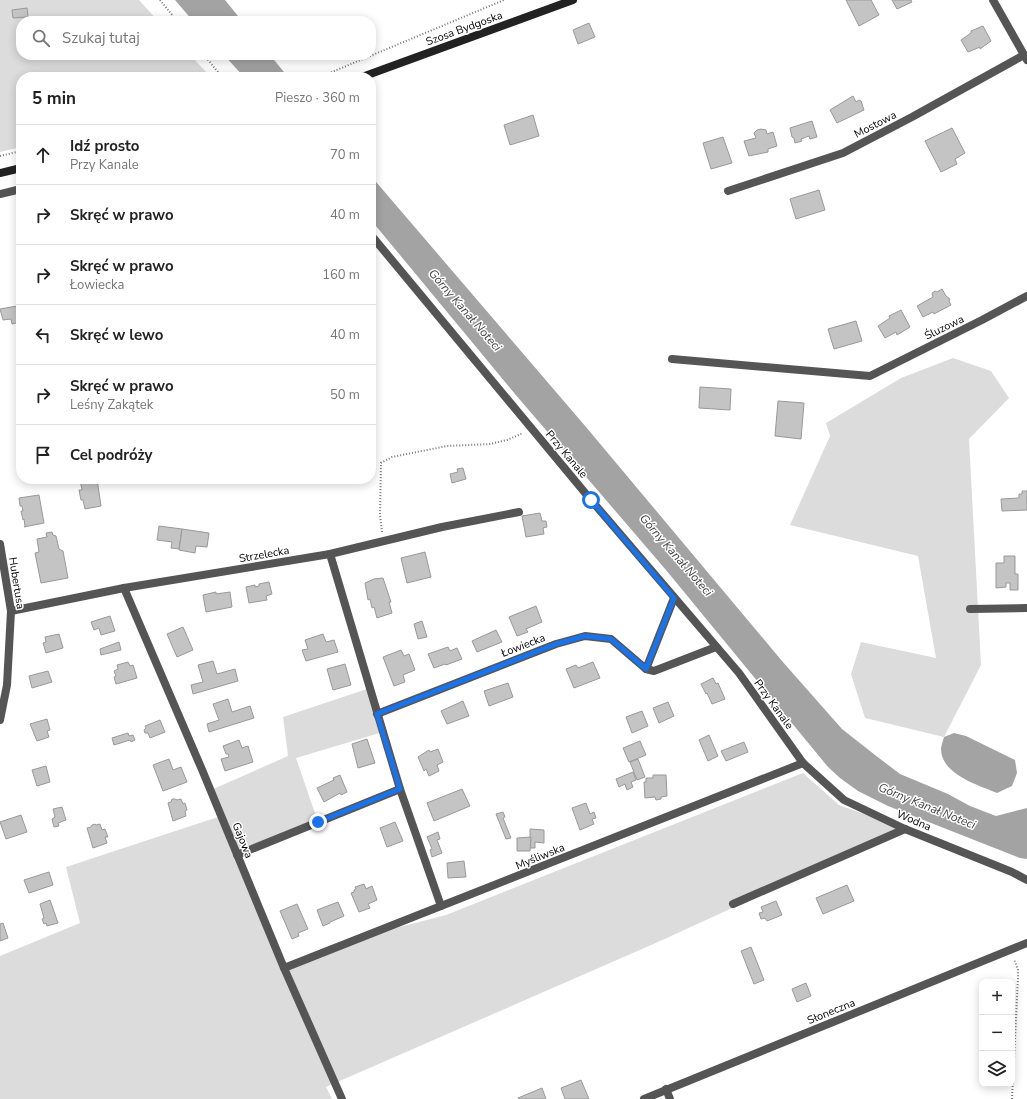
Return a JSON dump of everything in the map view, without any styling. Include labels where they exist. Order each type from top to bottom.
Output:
[{"type":"street","name":"Szosa Bydgoska","points":[[375,72],[561,2],[573,0]]},
{"type":"street","points":[[993,0],[1025,58]]},
{"type":"street","name":"Mostowa","points":[[728,191],[843,153],[1025,58]]},
{"type":"street","points":[[0,173],[16,169]]},
{"type":"street","points":[[0,194],[16,190]]},
{"type":"street","name":"Przy Kanale","points":[[376,241],[532,430],[739,673],[803,763]]},
{"type":"street","name":"Śluzowa","points":[[672,358],[870,376],[1027,296]]},
{"type":"street","name":"Strzelecka","points":[[11,611],[124,588],[330,554],[442,527],[519,512]]},
{"type":"street","name":"Hubertusa","points":[[0,544],[11,611],[7,685],[0,720]]},
{"type":"street","points":[[330,554],[400,789],[442,906]]},
{"type":"street","name":"Gajowa","points":[[124,588],[284,968],[342,1099]]},
{"type":"street","points":[[674,598],[646,669],[654,671],[716,647]]},
{"type":"street","points":[[970,609],[1027,608]]},
{"type":"street","name":"Łowiecka","points":[[377,714],[556,644],[585,636],[611,639],[646,669]]},
{"type":"street","name":"Wodna","points":[[803,763],[844,800],[905,829],[1012,872],[1027,880]]},
{"type":"street","name":"Myśliwska","points":[[284,968],[803,763]]},
{"type":"street","points":[[237,854],[400,789]]},
{"type":"street","points":[[732,904],[905,829]]},
{"type":"street","name":"Słoneczna","points":[[644,1099],[1027,943]]},
{"type":"street","points":[[666,1089],[670,1099]]},
{"type":"path","points":[[160,0],[173,16]]},
{"type":"path","points":[[376,54],[504,0]]},
{"type":"path","points":[[208,60],[218,72]]},
{"type":"path","points":[[332,72],[361,60]]},
{"type":"path","points":[[0,156],[16,152]]},
{"type":"path","points":[[384,541],[380,515],[381,463],[392,457],[447,446],[490,444],[507,440],[532,430]]},
{"type":"path","points":[[1011,950],[1018,970],[1012,1099]]},
{"type":"shaded area","points":[[0,0],[139,0],[153,16],[16,16],[16,60],[195,60],[206,72],[16,72],[16,148],[0,152]]},
{"type":"shaded area","points":[[953,358],[991,371],[1009,398],[969,439],[981,665],[944,737],[865,718],[851,674],[861,642],[936,658],[918,556],[790,525],[830,436],[826,423],[901,378]]},
{"type":"shaded area","points":[[367,689],[383,732],[296,758],[318,822],[238,855],[282,973],[369,935],[446,915],[803,773],[839,805],[905,829],[658,942],[326,1087],[332,1099],[0,1099],[0,956],[80,923],[66,867],[221,816],[211,790],[288,756],[283,717]]},
{"type":"water","points":[[175,0],[225,0],[238,16],[189,16]]},
{"type":"water","points":[[229,60],[274,60],[284,72],[239,72]]},
{"type":"water","name":"Górny Kanał Noteci","points":[[376,182],[586,427],[782,661],[842,729],[900,774],[948,794],[970,806],[996,816],[1027,808],[1027,859],[1020,858],[888,806],[858,791],[840,778],[828,767],[666,570],[515,394],[376,226]]},
{"type":"water","points":[[954,733],[966,736],[1015,760],[1017,773],[1012,786],[997,793],[971,782],[954,772],[943,758],[941,749],[944,737]]},
{"type":"building","points":[[846,0],[871,0],[879,15],[859,26]]},
{"type":"building","points":[[892,0],[911,0],[912,2],[897,9]]},
{"type":"building","points":[[27,8],[28,16],[16,16],[16,18],[13,18],[12,10]]},
{"type":"building","points":[[589,23],[595,37],[578,44],[573,30]]},
{"type":"building","points":[[983,26],[991,41],[980,49],[980,47],[968,52],[961,40],[971,33],[971,31]]},
{"type":"building","points":[[853,96],[856,102],[859,100],[861,101],[864,110],[837,123],[830,110]]},
{"type":"building","points":[[533,115],[539,136],[510,145],[504,125]]},
{"type":"building","points":[[812,121],[817,137],[810,139],[809,136],[801,139],[802,141],[795,143],[790,128]]},
{"type":"building","points":[[952,128],[965,153],[955,159],[957,164],[941,172],[925,141]]},
{"type":"building","points":[[761,129],[766,130],[767,134],[773,132],[777,146],[768,149],[768,152],[749,156],[744,141],[756,138],[754,133]]},
{"type":"building","points":[[723,137],[732,163],[711,169],[703,143]]},
{"type":"building","points":[[819,190],[825,210],[796,219],[790,199]]},
{"type":"building","points":[[942,289],[946,296],[950,299],[949,301],[951,305],[934,314],[933,312],[923,317],[917,306],[933,297],[932,293]]},
{"type":"building","points":[[16,306],[16,323],[12,324],[11,319],[3,320],[0,309]]},
{"type":"building","points":[[901,310],[910,327],[897,335],[896,332],[885,338],[878,326],[890,318],[889,316]]},
{"type":"building","points":[[856,321],[862,341],[834,349],[828,329]]},
{"type":"building","points":[[700,387],[731,389],[730,410],[699,408]]},
{"type":"building","points":[[778,401],[804,403],[801,439],[775,436]]},
{"type":"building","points":[[463,468],[466,479],[452,483],[450,474],[458,472],[457,469]]},
{"type":"building","points":[[81,484],[98,484],[101,506],[85,509],[79,490],[82,490]]},
{"type":"building","points":[[1022,491],[1027,491],[1027,510],[1002,511],[1001,499],[1019,498],[1019,494],[1022,494]]},
{"type":"building","points":[[39,495],[44,523],[24,527],[24,519],[23,520],[21,511],[23,511],[22,506],[20,506],[19,498]]},
{"type":"building","points":[[540,513],[542,521],[546,521],[547,527],[543,528],[544,534],[526,537],[522,516]]},
{"type":"building","points":[[159,526],[182,529],[179,549],[171,548],[172,542],[157,540]]},
{"type":"building","points":[[182,529],[209,533],[207,547],[196,546],[195,553],[179,550]]},
{"type":"building","points":[[52,532],[53,535],[56,536],[59,549],[63,551],[68,578],[41,583],[35,553],[39,552],[37,539],[47,537],[46,533]]},
{"type":"building","points":[[425,552],[431,577],[407,583],[401,558]]},
{"type":"building","points":[[1004,556],[1015,556],[1015,574],[1018,574],[1018,590],[1010,590],[1010,583],[1006,583],[1006,587],[996,588],[996,563],[1004,563]]},
{"type":"building","points":[[383,578],[391,602],[389,602],[392,613],[377,618],[374,607],[372,608],[370,599],[368,600],[365,583],[374,579]]},
{"type":"building","points":[[269,582],[272,594],[266,596],[267,600],[249,603],[246,587],[255,585],[255,587],[259,586],[259,584]]},
{"type":"building","points":[[216,592],[216,594],[230,592],[232,607],[206,612],[203,595]]},
{"type":"building","points":[[536,606],[542,622],[526,629],[528,632],[517,636],[509,617]]},
{"type":"building","points":[[110,616],[115,631],[101,635],[99,628],[94,630],[91,622]]},
{"type":"building","points":[[422,621],[427,637],[418,639],[414,624]]},
{"type":"building","points":[[183,627],[193,650],[177,657],[167,634]]},
{"type":"building","points":[[496,630],[502,642],[477,652],[472,641]]},
{"type":"building","points":[[59,634],[63,648],[46,653],[43,643],[46,642],[45,637]]},
{"type":"building","points":[[323,634],[326,642],[334,640],[338,652],[306,661],[302,650],[308,649],[305,640]]},
{"type":"building","points":[[119,642],[121,650],[101,655],[100,649]]},
{"type":"building","points":[[448,647],[450,651],[457,648],[462,659],[434,668],[428,654]]},
{"type":"building","points":[[401,650],[404,656],[409,654],[415,670],[403,675],[405,682],[394,686],[383,657]]},
{"type":"building","points":[[213,661],[217,674],[235,669],[238,681],[193,694],[191,685],[203,682],[198,665]]},
{"type":"building","points":[[128,662],[130,666],[133,665],[137,678],[116,684],[114,677],[116,676],[114,671],[118,669],[117,665]]},
{"type":"building","points":[[593,662],[600,678],[574,688],[566,669],[576,665],[578,668]]},
{"type":"building","points":[[345,664],[351,685],[333,690],[327,669]]},
{"type":"building","points":[[48,671],[52,682],[32,688],[29,676]]},
{"type":"building","points":[[713,678],[716,684],[718,683],[725,699],[712,704],[701,684]]},
{"type":"building","points":[[508,683],[513,697],[489,706],[484,691]]},
{"type":"building","points":[[228,699],[232,712],[250,706],[254,718],[209,732],[207,724],[219,720],[213,704]]},
{"type":"building","points":[[463,701],[469,716],[447,724],[441,711]]},
{"type":"building","points":[[668,702],[674,716],[659,723],[653,708]]},
{"type":"building","points":[[642,711],[648,726],[632,733],[626,717]]},
{"type":"building","points":[[47,719],[50,730],[47,731],[49,737],[37,741],[30,724]]},
{"type":"building","points":[[160,720],[165,732],[150,738],[148,733],[145,733],[145,726]]},
{"type":"building","points":[[128,733],[129,736],[133,735],[135,740],[114,745],[112,738]]},
{"type":"building","points":[[709,735],[718,756],[708,761],[699,740]]},
{"type":"building","points":[[367,739],[375,763],[358,768],[352,744]]},
{"type":"building","points":[[239,740],[242,748],[248,746],[253,762],[225,771],[221,759],[229,757],[223,746]]},
{"type":"building","points":[[640,741],[646,755],[629,762],[623,748]]},
{"type":"building","points":[[744,742],[748,752],[726,761],[721,751]]},
{"type":"building","points":[[438,749],[443,762],[437,765],[439,771],[429,776],[426,769],[424,771],[418,757],[429,750],[430,752]]},
{"type":"building","points":[[169,759],[173,770],[181,767],[187,782],[163,791],[153,765]]},
{"type":"building","points":[[638,759],[645,777],[637,780],[630,762]]},
{"type":"building","points":[[46,766],[50,782],[37,786],[32,770]]},
{"type":"building","points":[[633,772],[636,780],[631,782],[633,787],[627,790],[625,784],[619,787],[616,779]]},
{"type":"building","points":[[340,775],[347,792],[341,795],[340,793],[324,802],[317,788],[334,780],[333,778]]},
{"type":"building","points":[[653,775],[666,775],[667,796],[661,797],[661,799],[656,800],[655,797],[645,798],[644,782],[646,782],[646,778],[653,778]]},
{"type":"building","points":[[462,789],[470,806],[434,821],[427,803]]},
{"type":"building","points":[[172,799],[181,799],[183,804],[185,803],[187,810],[185,811],[186,816],[173,821],[168,803],[171,802]]},
{"type":"building","points":[[586,803],[590,814],[594,812],[596,818],[592,819],[594,824],[580,830],[572,808]]},
{"type":"building","points":[[62,807],[66,820],[58,823],[59,826],[54,827],[52,819],[55,817],[53,809]]},
{"type":"building","points":[[503,812],[505,817],[503,818],[511,838],[506,839],[496,814]]},
{"type":"building","points":[[21,815],[27,832],[6,839],[0,822]]},
{"type":"building","points":[[395,822],[403,841],[387,847],[380,828]]},
{"type":"building","points":[[95,824],[100,824],[102,830],[105,829],[108,837],[105,837],[107,843],[93,848],[87,828]]},
{"type":"building","points":[[530,829],[544,830],[544,843],[535,842],[535,848],[530,848]]},
{"type":"building","points":[[438,832],[440,839],[437,840],[442,853],[432,857],[430,850],[432,849],[427,837]]},
{"type":"building","points":[[531,837],[530,851],[517,851],[517,838]]},
{"type":"building","points":[[464,861],[466,877],[448,878],[447,863]]},
{"type":"building","points":[[49,872],[53,885],[29,893],[24,880]]},
{"type":"building","points":[[364,884],[366,889],[372,886],[377,900],[368,904],[370,908],[359,912],[351,893],[356,889],[355,887]]},
{"type":"building","points":[[847,885],[854,901],[823,914],[816,898]]},
{"type":"building","points":[[50,900],[58,923],[47,926],[46,923],[44,924],[42,919],[44,918],[40,904]]},
{"type":"building","points":[[776,901],[782,915],[767,921],[765,918],[761,919],[759,913],[763,912],[761,907]]},
{"type":"building","points":[[338,902],[344,916],[323,926],[317,910]]},
{"type":"building","points":[[297,904],[308,929],[298,933],[299,936],[292,939],[280,911]]},
{"type":"building","points":[[3,923],[8,938],[0,941],[0,924]]},
{"type":"building","points":[[751,947],[764,980],[754,984],[741,951]]},
{"type":"building","points":[[806,983],[811,996],[797,1002],[792,989]]},
{"type":"building","points":[[581,1080],[589,1099],[565,1099],[561,1088]]},
{"type":"building","points":[[542,1088],[546,1099],[518,1098]]},
{"type":"route","points":[[318,822],[400,789],[377,714],[556,644],[585,636],[611,639],[646,669],[674,598],[591,500]]}]
